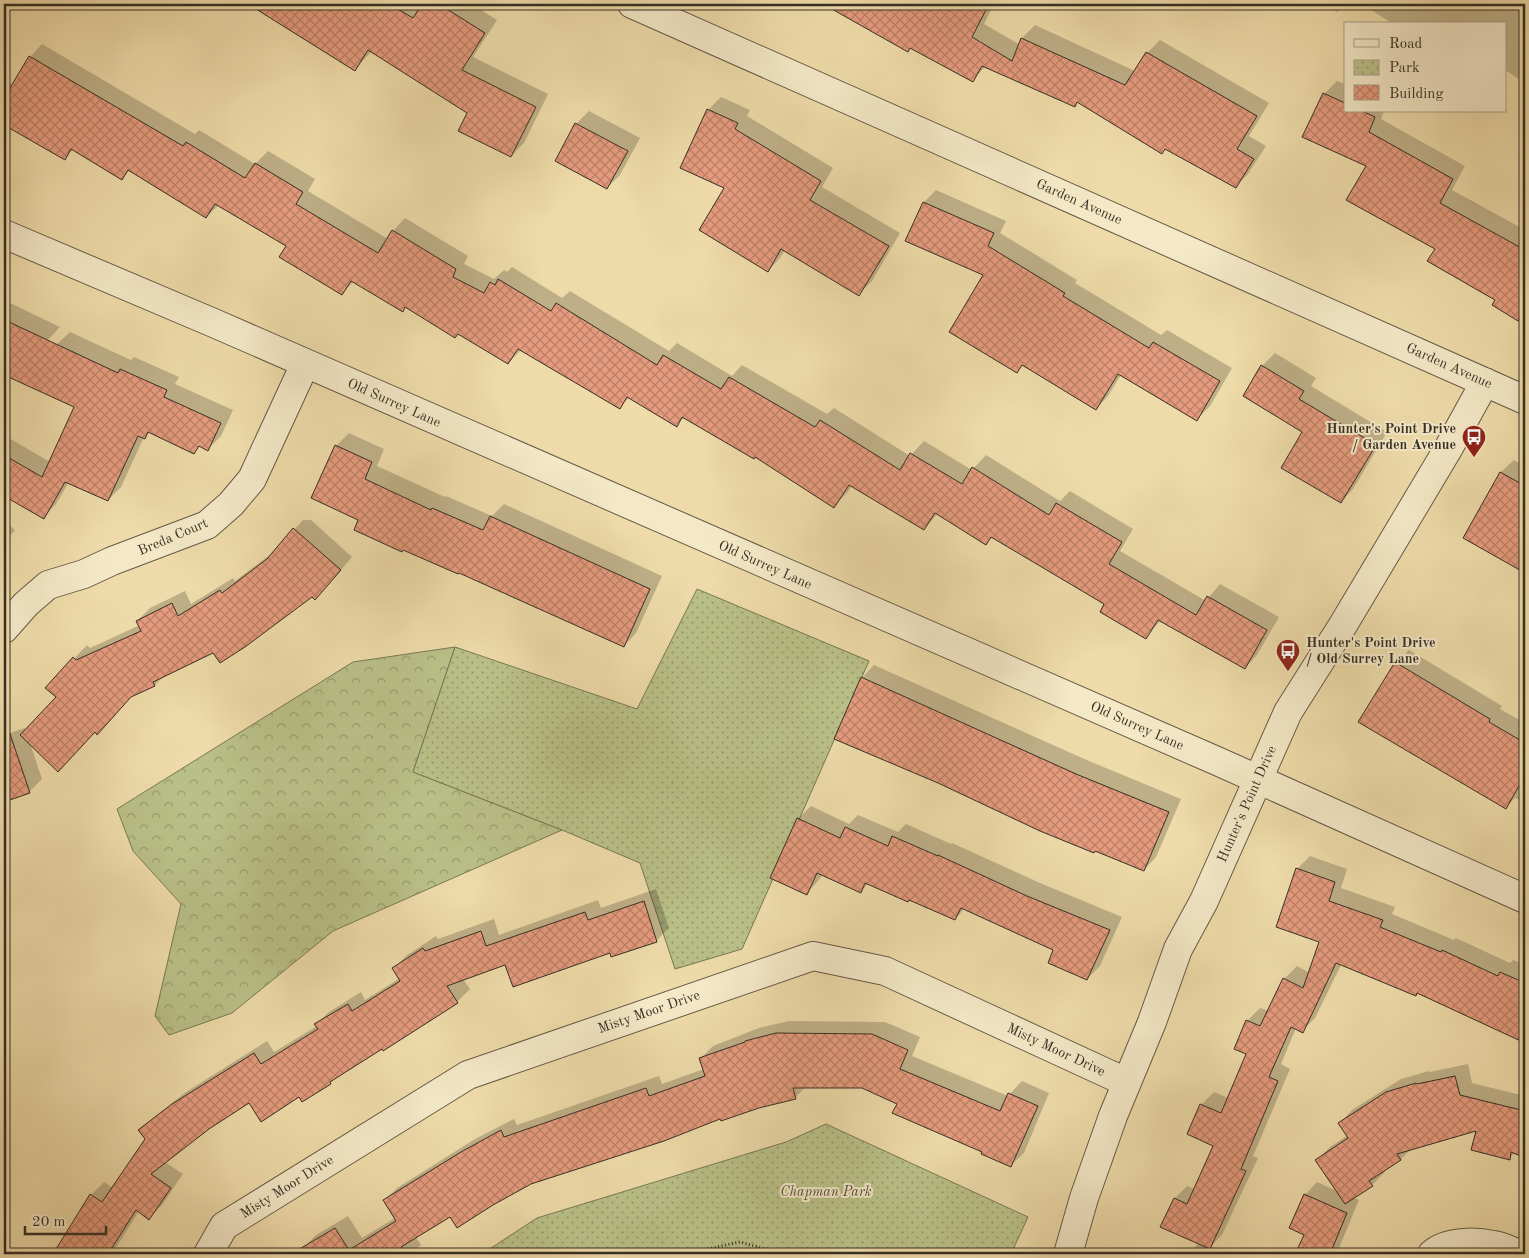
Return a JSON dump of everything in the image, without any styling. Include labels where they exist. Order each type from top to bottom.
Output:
[{"type":"street","name":"Garden Avenue","points":[[632,4],[1525,400]]},
{"type":"street","name":"Old Surrey Lane","points":[[4,234],[216,324],[1258,780],[1525,899]]},
{"type":"street","name":"Breda Court","points":[[4,629],[26,604],[48,585],[84,574],[112,561],[207,525],[231,504],[252,479],[305,364]]},
{"type":"street","name":"Hunter's Point Drive","points":[[1068,1254],[1084,1198],[1126,1082],[1152,1022],[1178,948],[1204,901],[1288,712],[1343,625],[1438,466],[1485,382]]},
{"type":"street","name":"Misty Moor Drive","points":[[208,1254],[224,1226],[468,1075],[813,956],[885,972],[1126,1082]]},
{"type":"street","points":[[1432,1254],[1451,1245],[1474,1243],[1494,1245],[1519,1254]]},
{"type":"path","points":[[684,1254],[740,1242],[784,1254]]},
{"type":"green space","points":[[697,589],[869,661],[742,949],[675,969],[640,863],[562,830],[413,772],[455,647],[637,709]]},
{"type":"green space","points":[[455,647],[413,772],[562,830],[333,931],[232,1013],[169,1035],[155,1016],[181,904],[133,851],[117,809],[353,662]]},
{"type":"green space","name":"Chapman Park","points":[[826,1124],[1028,1217],[1011,1254],[482,1254],[537,1218],[786,1142]]},
{"type":"building","points":[[248,4],[389,4],[413,18],[422,4],[439,4],[485,33],[462,70],[536,107],[511,157],[458,131],[467,113],[368,50],[355,71]]},
{"type":"building","points":[[823,4],[989,4],[972,37],[1012,61],[1021,38],[1125,85],[1146,52],[1257,116],[1237,149],[1254,159],[1236,188],[1165,149],[1162,154],[1077,102],[1075,107],[982,66],[973,82],[910,48],[908,52]]},
{"type":"building","points":[[29,56],[183,146],[186,142],[245,178],[255,163],[303,192],[296,204],[378,253],[392,230],[456,269],[453,277],[484,293],[490,282],[495,285],[498,279],[551,311],[556,303],[657,365],[663,355],[721,389],[729,377],[815,427],[820,420],[900,470],[910,453],[962,484],[972,467],[1049,515],[1056,503],[1122,542],[1109,564],[1196,615],[1207,596],[1267,630],[1245,669],[1158,620],[1146,639],[1100,612],[1104,604],[991,537],[986,545],[935,513],[924,530],[849,485],[834,508],[755,457],[754,459],[682,417],[677,427],[627,397],[620,409],[518,349],[508,364],[458,334],[455,338],[405,307],[403,312],[351,281],[342,295],[279,257],[286,246],[215,204],[206,218],[128,170],[122,180],[71,149],[65,160],[4,125],[4,98]]},
{"type":"building","points":[[1323,93],[1344,103],[1344,112],[1364,112],[1375,117],[1369,132],[1453,179],[1440,203],[1525,250],[1525,309],[1518,321],[1492,305],[1495,300],[1427,261],[1435,249],[1346,200],[1366,166],[1302,137]]},
{"type":"building","points":[[707,109],[738,123],[735,129],[821,181],[810,200],[889,246],[859,296],[781,249],[768,272],[699,230],[724,188],[680,168]]},
{"type":"building","points":[[575,123],[628,151],[607,189],[555,161]]},
{"type":"building","points":[[923,202],[994,233],[988,246],[1065,293],[1063,296],[1149,348],[1153,342],[1220,381],[1197,421],[1118,374],[1096,410],[1022,365],[1017,373],[949,332],[983,275],[905,241]]},
{"type":"building","points":[[9,322],[118,373],[120,369],[167,390],[164,397],[221,423],[208,451],[199,446],[194,454],[148,432],[145,439],[138,436],[108,501],[65,482],[44,519],[4,496],[4,455],[42,477],[74,407],[4,375],[4,334]]},
{"type":"building","points":[[1261,365],[1304,391],[1299,399],[1376,445],[1341,503],[1281,468],[1302,432],[1243,396]]},
{"type":"building","points":[[335,445],[372,462],[365,479],[431,510],[432,508],[483,530],[490,516],[650,589],[624,647],[459,573],[403,550],[402,552],[354,530],[358,520],[311,498]]},
{"type":"building","points":[[1500,472],[1525,486],[1525,573],[1463,538]]},
{"type":"building","points":[[293,528],[341,570],[315,600],[312,597],[245,647],[220,663],[213,653],[153,682],[155,686],[131,697],[97,735],[95,732],[58,772],[20,735],[56,697],[45,688],[73,657],[76,660],[141,631],[136,621],[172,603],[178,616],[220,590],[222,593],[267,559]]},
{"type":"building","points":[[1395,662],[1490,719],[1489,722],[1525,743],[1525,775],[1506,809],[1358,722]]},
{"type":"building","points":[[861,677],[1076,774],[1169,812],[1144,871],[1040,831],[938,783],[834,739]]},
{"type":"building","points":[[8,728],[30,793],[4,802],[4,729]]},
{"type":"building","points":[[797,818],[840,838],[845,827],[888,846],[892,836],[1027,896],[1110,930],[1087,980],[1048,963],[1053,950],[961,908],[955,920],[865,883],[861,893],[817,873],[807,895],[770,878]]},
{"type":"building","points":[[1296,868],[1335,882],[1329,901],[1383,920],[1380,927],[1441,952],[1442,950],[1498,976],[1500,972],[1525,983],[1525,1043],[1417,993],[1416,996],[1336,963],[1303,1033],[1291,1027],[1269,1077],[1278,1081],[1241,1169],[1246,1171],[1210,1249],[1160,1227],[1174,1198],[1187,1204],[1213,1146],[1187,1134],[1200,1104],[1221,1113],[1246,1054],[1234,1049],[1246,1020],[1260,1026],[1283,978],[1303,988],[1319,942],[1276,927]]},
{"type":"building","points":[[644,901],[657,942],[611,957],[610,953],[513,987],[505,965],[447,986],[458,1003],[383,1051],[382,1049],[302,1102],[299,1097],[261,1122],[249,1103],[209,1129],[151,1174],[171,1188],[149,1220],[136,1210],[108,1254],[53,1254],[90,1194],[102,1202],[145,1139],[138,1130],[172,1104],[254,1053],[261,1064],[318,1029],[314,1024],[348,1004],[352,1011],[400,981],[392,968],[423,948],[425,951],[481,931],[486,946],[585,912],[588,920]]},
{"type":"building","points":[[776,1033],[872,1034],[908,1050],[900,1069],[1000,1111],[1008,1093],[1038,1106],[1011,1167],[981,1154],[982,1152],[892,1113],[897,1104],[862,1088],[793,1088],[796,1099],[759,1108],[721,1121],[720,1119],[664,1141],[531,1184],[457,1228],[450,1217],[401,1247],[406,1254],[291,1254],[335,1228],[349,1250],[396,1221],[383,1200],[501,1130],[504,1137],[646,1088],[649,1096],[705,1076],[699,1058],[745,1041]]},
{"type":"building","points":[[1455,1076],[1460,1095],[1525,1111],[1525,1158],[1511,1152],[1510,1160],[1471,1150],[1476,1131],[1397,1154],[1401,1160],[1369,1181],[1373,1186],[1345,1204],[1315,1160],[1348,1138],[1338,1123],[1386,1092],[1416,1083]]},
{"type":"building","points":[[1304,1194],[1347,1213],[1330,1254],[1295,1254],[1304,1235],[1289,1228]]},
{"type":"place","name":"Hunter's Point Drive / Garden Avenue","points":[[1474,458]]},
{"type":"place","name":"Hunter's Point Drive / Old Surrey Lane","points":[[1288,672]]}]
